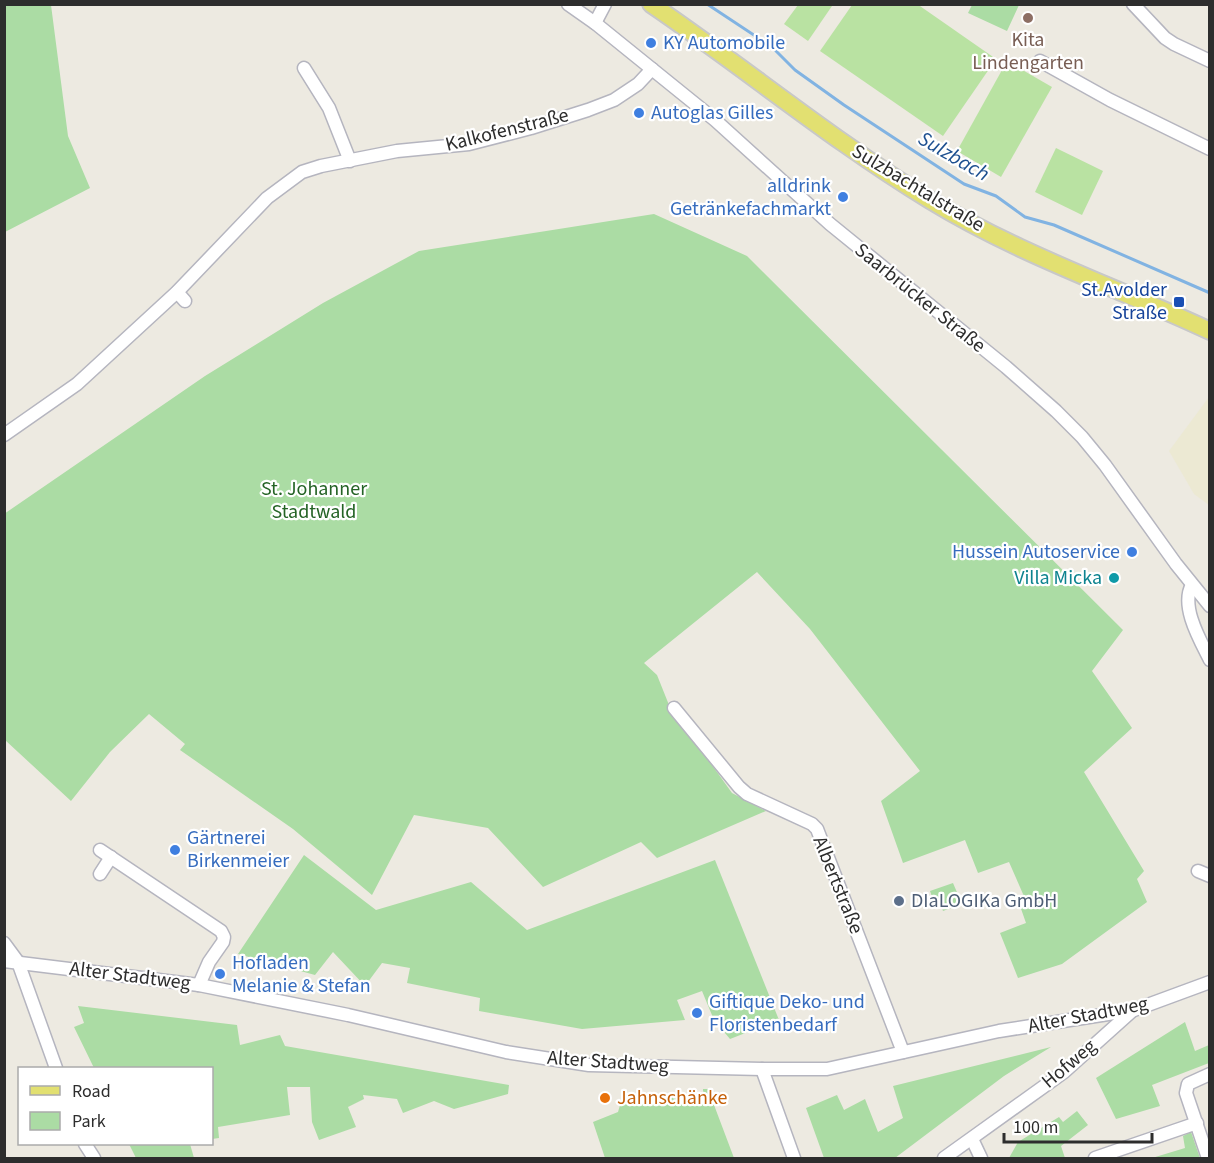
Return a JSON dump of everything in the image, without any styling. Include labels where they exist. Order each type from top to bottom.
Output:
[{"type":"main road","name":"Sulzbachtalstraße","points":[[651,4],[852,149],[930,200],[1034,255],[1209,331]]},
{"type":"street","name":"Saarbrücker Straße","points":[[568,4],[595,23],[746,146],[830,224],[1006,367],[1056,411],[1105,465],[1209,606]]},
{"type":"street","points":[[595,23],[605,4]]},
{"type":"street","points":[[1133,4],[1165,38],[1209,61]]},
{"type":"street","points":[[1040,61],[1110,100],[1209,149]]},
{"type":"street","points":[[304,68],[329,108],[350,161]]},
{"type":"street","name":"Kalkofenstraße","points":[[4,435],[72,388],[181,296],[267,198],[302,172],[321,166],[397,152],[469,144],[588,110],[626,93],[652,69]]},
{"type":"street","points":[[1192,585],[1188,592],[1190,610],[1209,660]]},
{"type":"street","name":"Albertstraße","points":[[674,708],[747,794],[812,824],[817,829],[903,1052]]},
{"type":"street","points":[[100,850],[221,931],[224,937],[223,942],[209,962],[199,985]]},
{"type":"street","points":[[100,874],[111,857]]},
{"type":"street","points":[[4,943],[18,962],[56,1067]]},
{"type":"street","name":"Alter Stadtweg","points":[[4,961],[199,985],[348,1015],[506,1052],[589,1065],[762,1069],[827,1069],[999,1031],[1134,1010],[1209,982]]},
{"type":"street","name":"Hofweg","points":[[944,1158],[1064,1072],[1134,1010]]},
{"type":"street","points":[[762,1069],[794,1158]]},
{"type":"street","points":[[1208,1158],[1186,1093],[1188,1084],[1209,1074]]},
{"type":"street","points":[[1095,1158],[1197,1123]]},
{"type":"street","points":[[972,1139],[981,1158]]},
{"type":"street","points":[[86,1145],[94,1158]]},
{"type":"shaded area","points":[[1209,397],[1209,505],[1194,494],[1169,451]]},
{"type":"green space","points":[[5,4],[51,5],[68,136],[90,188],[5,232]]},
{"type":"green space","points":[[830,4],[832,6],[808,41],[784,24],[798,5]]},
{"type":"green space","points":[[917,4],[996,59],[943,136],[820,51],[852,5]]},
{"type":"green space","points":[[972,4],[1019,5],[1007,31],[968,13]]},
{"type":"green space","points":[[1007,61],[1052,87],[1001,177],[957,151]]},
{"type":"green space","points":[[1056,148],[1103,171],[1082,215],[1035,192]]},
{"type":"green space","name":"St. Johanner Stadtwald","points":[[654,214],[747,256],[1123,630],[1092,671],[1132,728],[1084,772],[1144,871],[1137,879],[1147,902],[1062,964],[1018,978],[1000,933],[1026,923],[1019,903],[1023,894],[1009,862],[978,873],[965,840],[903,863],[881,801],[920,771],[810,629],[757,572],[644,663],[657,675],[669,705],[732,793],[766,811],[657,858],[641,842],[543,887],[488,828],[414,815],[372,895],[293,829],[180,750],[185,744],[149,714],[110,752],[71,801],[5,740],[4,514],[205,376],[323,303],[419,251]]},
{"type":"green space","points":[[304,855],[376,910],[471,882],[527,930],[715,860],[779,1020],[730,1039],[714,1020],[702,991],[677,1000],[685,1020],[582,1029],[479,1011],[480,998],[407,983],[410,968],[382,963],[365,986],[333,952],[315,975],[238,954]]},
{"type":"green space","points":[[953,883],[962,904],[943,911],[939,900],[934,902],[930,891]]},
{"type":"green space","points":[[78,1006],[237,1025],[240,1045],[280,1035],[285,1046],[509,1085],[508,1094],[454,1109],[434,1101],[403,1113],[397,1099],[363,1095],[364,1099],[348,1107],[356,1127],[319,1140],[312,1122],[310,1087],[287,1087],[290,1115],[218,1127],[219,1138],[213,1139],[213,1067],[94,1067],[74,1027],[84,1023]]},
{"type":"green space","points":[[1185,1022],[1195,1051],[1209,1045],[1209,1063],[1152,1085],[1160,1106],[1116,1119],[1096,1078]]},
{"type":"green space","points":[[1051,1047],[1004,1076],[895,1158],[824,1158],[806,1108],[837,1095],[844,1110],[865,1099],[878,1132],[903,1118],[893,1086]]},
{"type":"green space","points":[[703,1089],[708,1089],[734,1158],[605,1158],[593,1122],[618,1112],[623,1095],[703,1095]]},
{"type":"green space","points":[[1077,1111],[1088,1125],[1061,1146],[1065,1158],[1009,1158],[1018,1142],[1059,1117],[1063,1122]]},
{"type":"green space","points":[[1191,1132],[1200,1158],[1152,1158],[1185,1148],[1183,1136]]},
{"type":"green space","points":[[130,1145],[190,1145],[194,1158],[136,1158]]},
{"type":"waterway","name":"Sulzbach","points":[[707,4],[772,47],[795,70],[844,105],[964,184],[996,196],[1025,217],[1054,225],[1210,293]]},
{"type":"place","name":"Kita Lindengarten","points":[[1028,18]]},
{"type":"place","name":"KY Automobile","points":[[651,43]]},
{"type":"place","name":"Autoglas Gilles","points":[[639,113]]},
{"type":"place","name":"alldrink Getränkefachmarkt","points":[[843,197]]},
{"type":"place","name":"St.Avolder Straße","points":[[1179,302]]},
{"type":"place","name":"Hussein Autoservice","points":[[1132,552]]},
{"type":"place","name":"Villa Micka","points":[[1114,578]]},
{"type":"place","name":"Gärtnerei Birkenmeier","points":[[175,850]]},
{"type":"place","name":"DIaLOGIKa GmbH","points":[[899,901]]},
{"type":"place","name":"Hofladen Melanie & Stefan","points":[[220,974]]},
{"type":"place","name":"Giftique Deko- und Floristenbedarf","points":[[697,1013]]},
{"type":"place","name":"Jahnschänke","points":[[605,1098]]}]
